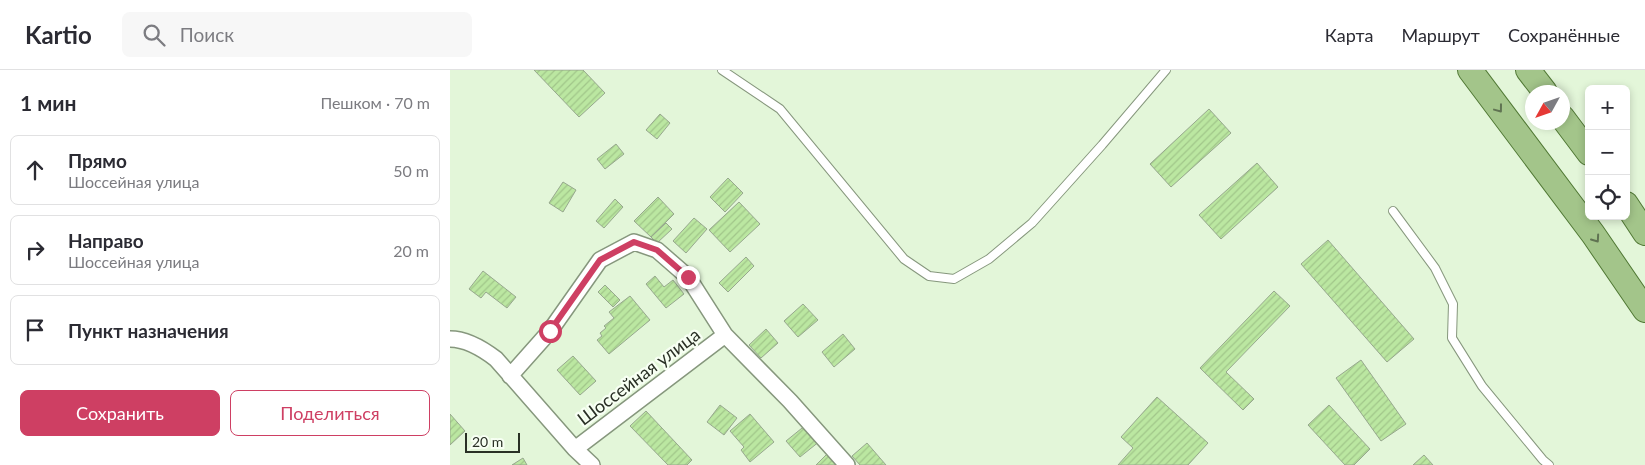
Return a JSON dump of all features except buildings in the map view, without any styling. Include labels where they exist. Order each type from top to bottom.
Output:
[{"type":"main road","points":[[1470,70],[1593,234],[1645,310]]},
{"type":"main road","points":[[1528,70],[1540,85]]},
{"type":"main road","points":[[1570,128],[1585,148]]},
{"type":"main road","points":[[1630,210],[1645,233]]},
{"type":"street","name":"Шоссейная улица","points":[[510,376],[550,331],[600,260],[634,242],[657,250],[688,277],[725,335],[790,401],[847,465]]},
{"type":"street","name":"Шоссейная улица","points":[[575,449],[725,335]]},
{"type":"street","name":"Шоссейная улица","points":[[450,339],[457,339],[483,349],[496,359],[575,449],[592,465]]},
{"type":"lane","points":[[722,70],[780,109],[904,259],[929,276],[954,278],[989,259],[1032,223],[1166,70]]},
{"type":"lane","points":[[1393,211],[1435,268],[1453,304],[1452,338],[1482,386],[1549,465]]},
{"type":"route","points":[[550,331],[600,260],[634,242],[657,250],[688,277]]}]
